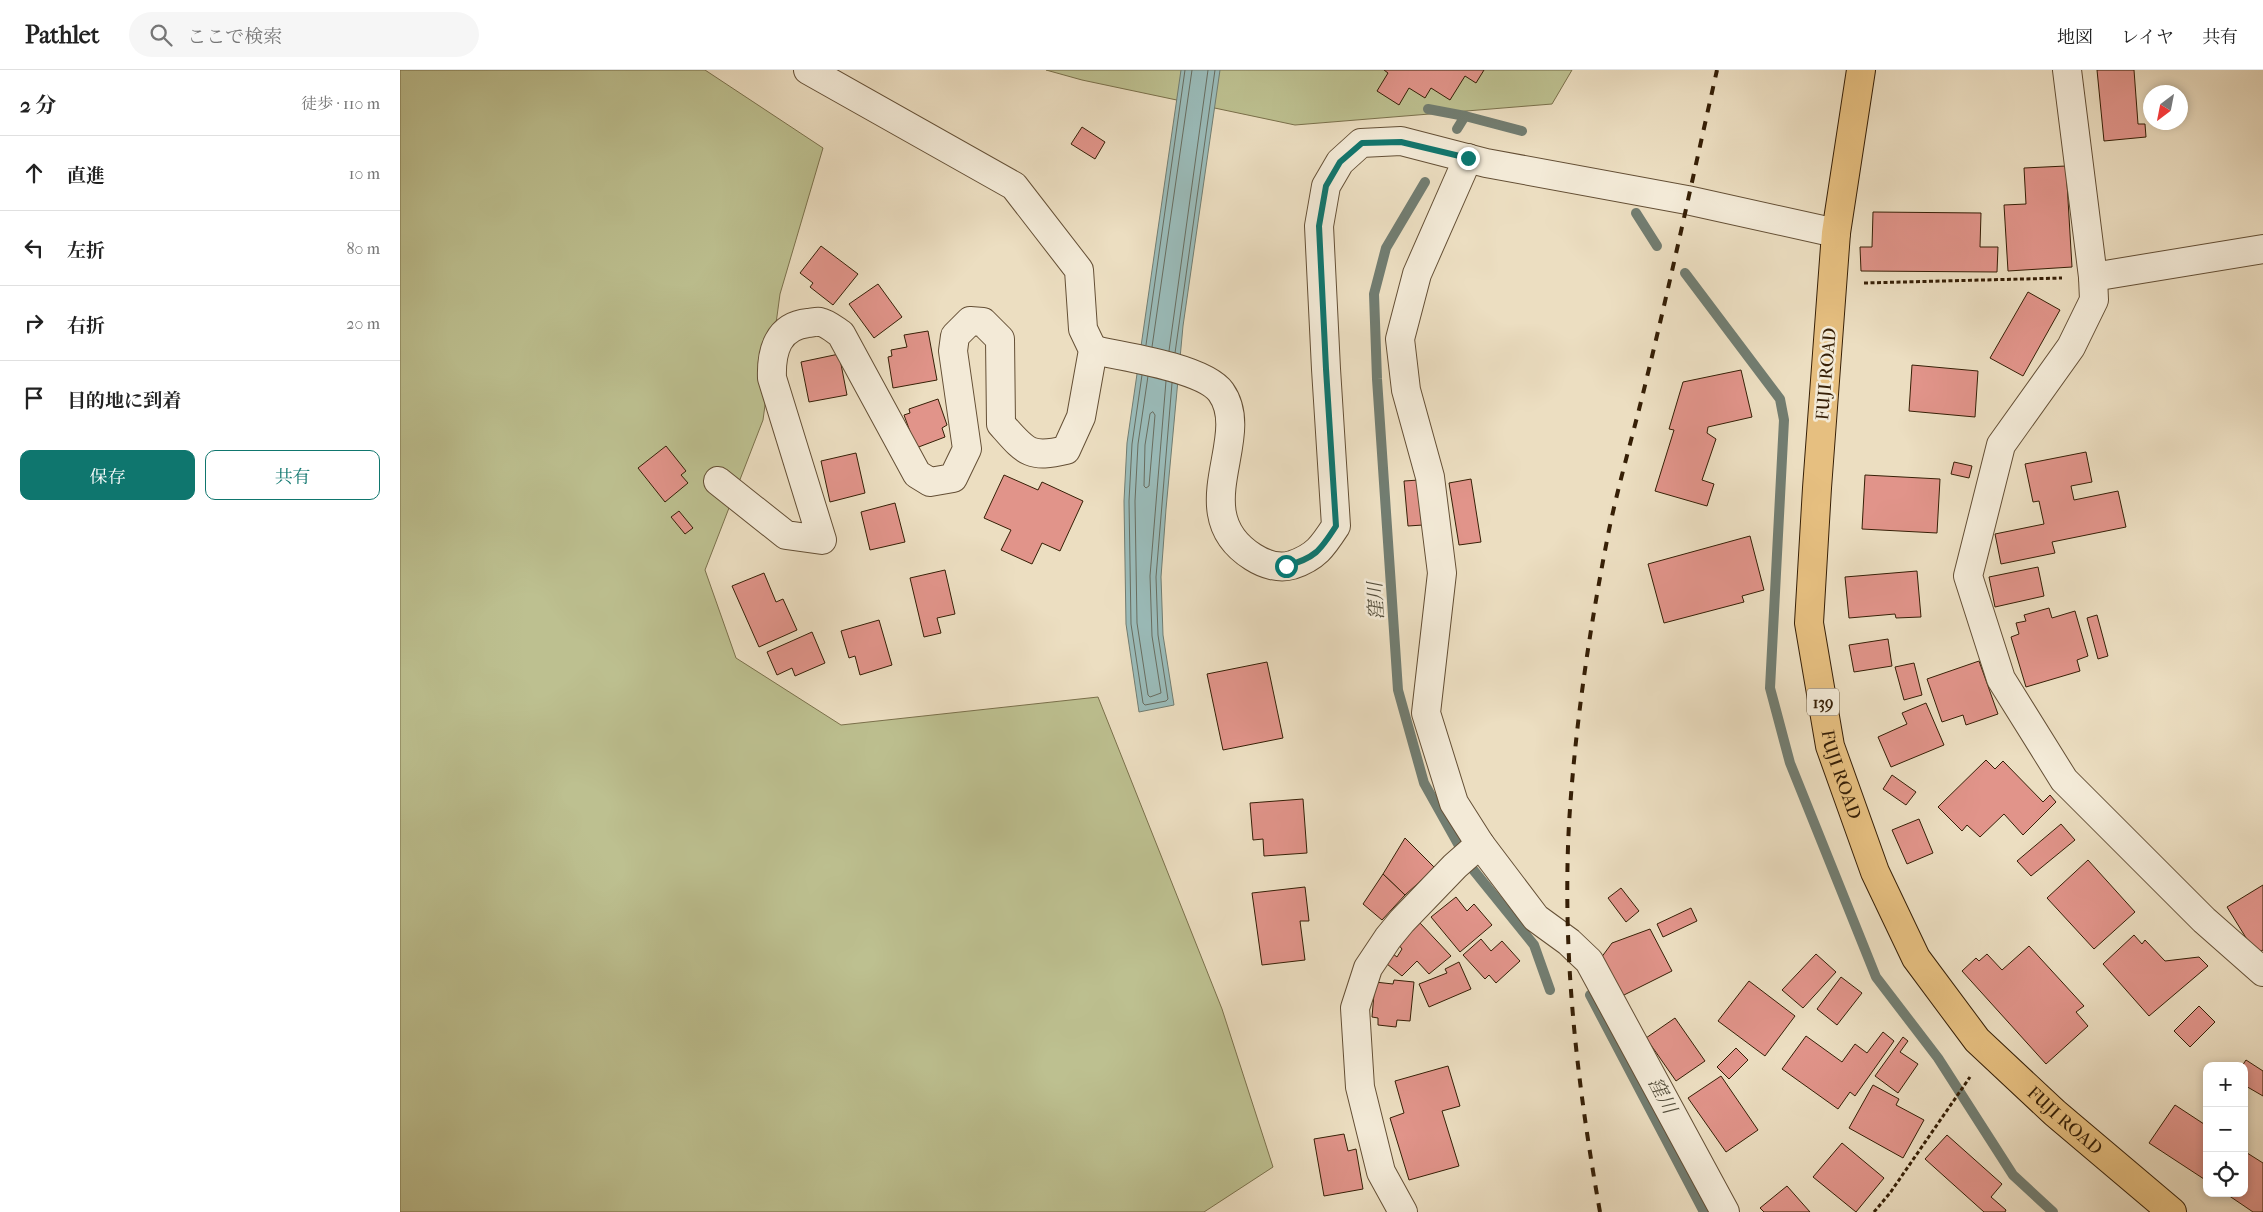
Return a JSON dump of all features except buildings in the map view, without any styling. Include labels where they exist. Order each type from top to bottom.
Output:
[{"type":"highway","name":"FUJI ROAD","points":[[1861,70],[1836,233],[1809,623],[1830,746],[1876,872],[1916,958],[1978,1040],[2054,1113],[2172,1212]]},
{"type":"street","points":[[718,481],[786,535],[822,540],[772,378],[772,359],[780,337],[785,331],[801,324],[820,322],[841,334],[917,474],[930,482],[953,478],[967,449],[953,351],[955,336],[970,322],[983,322],[1000,339],[1001,424],[1022,448],[1044,455],[1066,450],[1082,417],[1093,350],[1083,329],[1078,270],[1014,186],[808,70]]},
{"type":"street","points":[[2067,70],[2093,277],[2094,300],[2071,347],[2001,445],[1968,576],[2001,679],[2064,780],[2197,914],[2263,972]]},
{"type":"street","points":[[1093,350],[1190,371],[1221,391],[1231,414],[1220,506],[1225,526],[1240,549],[1263,563],[1286,566],[1308,560],[1324,545],[1336,526],[1319,226],[1326,186],[1340,162],[1362,143],[1401,142],[1468,158],[1687,200],[1836,233]]},
{"type":"street","points":[[1468,158],[1417,274],[1400,339],[1406,390],[1430,477],[1442,572],[1426,712],[1470,854],[1536,918],[1569,942],[1589,962],[1724,1212]]},
{"type":"street","points":[[2093,277],[2263,249]]},
{"type":"street","points":[[1403,1212],[1381,1172],[1360,1086],[1355,1008],[1368,968],[1388,938],[1402,921],[1470,854]]},
{"type":"path","points":[[1833,284],[2093,277]]},
{"type":"path","points":[[1874,1212],[1890,1193],[1971,1076]]},
{"type":"green space","points":[[400,70],[705,70],[823,148],[780,294],[763,420],[705,570],[736,658],[841,725],[1098,697],[1222,1009],[1273,1167],[1204,1212],[400,1212]]},
{"type":"green space","points":[[1046,70],[1572,70],[1552,104],[1295,125],[1082,80]]},
{"type":"water","points":[[1181,70],[1220,70],[1183,326],[1161,577],[1163,635],[1174,705],[1139,712],[1126,624],[1124,501],[1127,443]]},
{"type":"waterway","name":"窪川","points":[[1428,109],[1465,116],[1457,129]]},
{"type":"waterway","points":[[1465,116],[1522,131]]},
{"type":"waterway","name":"窪川","points":[[1425,182],[1386,248],[1374,294],[1377,379],[1398,690],[1424,783],[1471,867],[1534,945],[1550,990]]},
{"type":"waterway","points":[[1636,213],[1657,246]]},
{"type":"waterway","points":[[1685,273],[1780,399],[1784,420],[1770,688],[1790,763],[1876,977],[1938,1058],[2013,1175],[2053,1212]]},
{"type":"waterway","name":"窪川","points":[[1590,995],[1704,1212]]},
{"type":"railway","points":[[1600,1212],[1578,1067],[1570,970],[1567,873],[1575,750],[1590,639],[1609,530],[1665,300],[1717,70]]},
{"type":"route","points":[[1286,566],[1308,560],[1324,545],[1336,526],[1319,226],[1326,186],[1340,162],[1362,143],[1401,142],[1468,158]]}]
